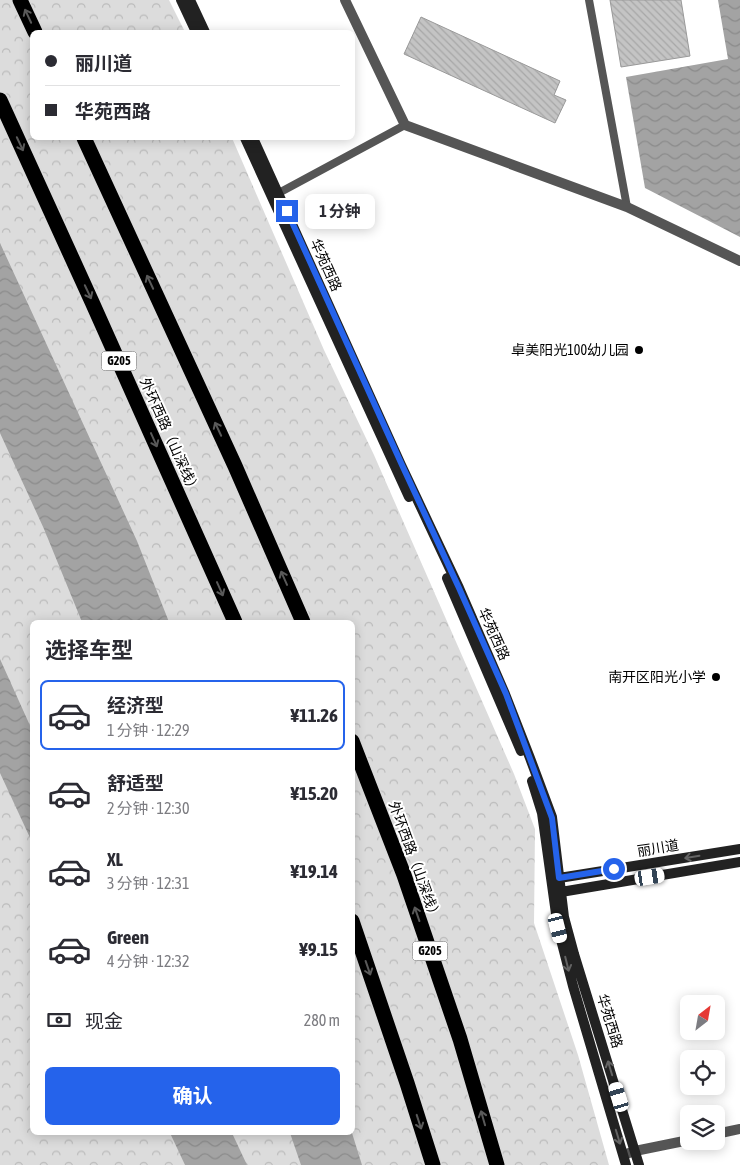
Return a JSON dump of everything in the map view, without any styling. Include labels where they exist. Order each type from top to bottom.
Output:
[{"type":"highway","points":[[20,0],[34,30]]},
{"type":"highway","name":"外环西路（山深线）","points":[[0,100],[234,620]]},
{"type":"highway","points":[[85,140],[235,466],[302,620]]},
{"type":"highway","name":"外环西路（山深线）","points":[[355,749],[404,876],[460,1039],[497,1165]]},
{"type":"highway","points":[[355,931],[433,1165]]},
{"type":"street","points":[[181,0],[195,30]]},
{"type":"street","points":[[190,0],[204,30]]},
{"type":"street","points":[[345,0],[405,125],[627,207],[740,261]]},
{"type":"street","name":"华苑西路","points":[[246,140],[276,195]]},
{"type":"street","name":"华苑西路","points":[[254,140],[396,471],[444,573],[526,763],[542,813],[555,879],[558,928],[572,986],[625,1160]]},
{"type":"street","name":"丽川道","points":[[555,879],[740,849]]},
{"type":"street","name":"丽川道","points":[[557,894],[740,862]]},
{"type":"street","name":"华苑西路","points":[[557,894],[639,1165]]},
{"type":"street","points":[[725,1132],[740,1130]]},
{"type":"street","points":[[625,1160],[635,1151],[680,1142]]},
{"type":"lane","points":[[589,0],[627,207]]},
{"type":"lane","points":[[276,195],[405,125]]},
{"type":"green space","points":[[0,0],[169,0],[184,30],[30,30],[30,140],[233,140],[324,350],[374,455],[514,774],[535,829],[534,923],[578,1055],[609,1165],[0,1165]]},
{"type":"water","points":[[718,0],[740,0],[740,237],[645,188],[626,77],[728,59]]},
{"type":"water","points":[[0,243],[137,541],[168,620],[81,620],[44,529],[0,433]]},
{"type":"water","points":[[0,659],[30,726],[30,838],[0,773]]},
{"type":"water","points":[[171,1135],[233,1135],[247,1165],[185,1165]]},
{"type":"water","points":[[291,1135],[353,1135],[362,1165],[301,1165]]},
{"type":"building","points":[[610,0],[681,0],[690,56],[621,67]]},
{"type":"building","points":[[421,17],[560,81],[554,95],[566,100],[555,123],[404,54]]},
{"type":"place","name":"卓美阳光100幼儿园","points":[[639,350]]},
{"type":"place","name":"南开区阳光小学","points":[[716,677]]},
{"type":"route","points":[[287,211],[506,694],[552,818],[559,878],[614,869]]}]
